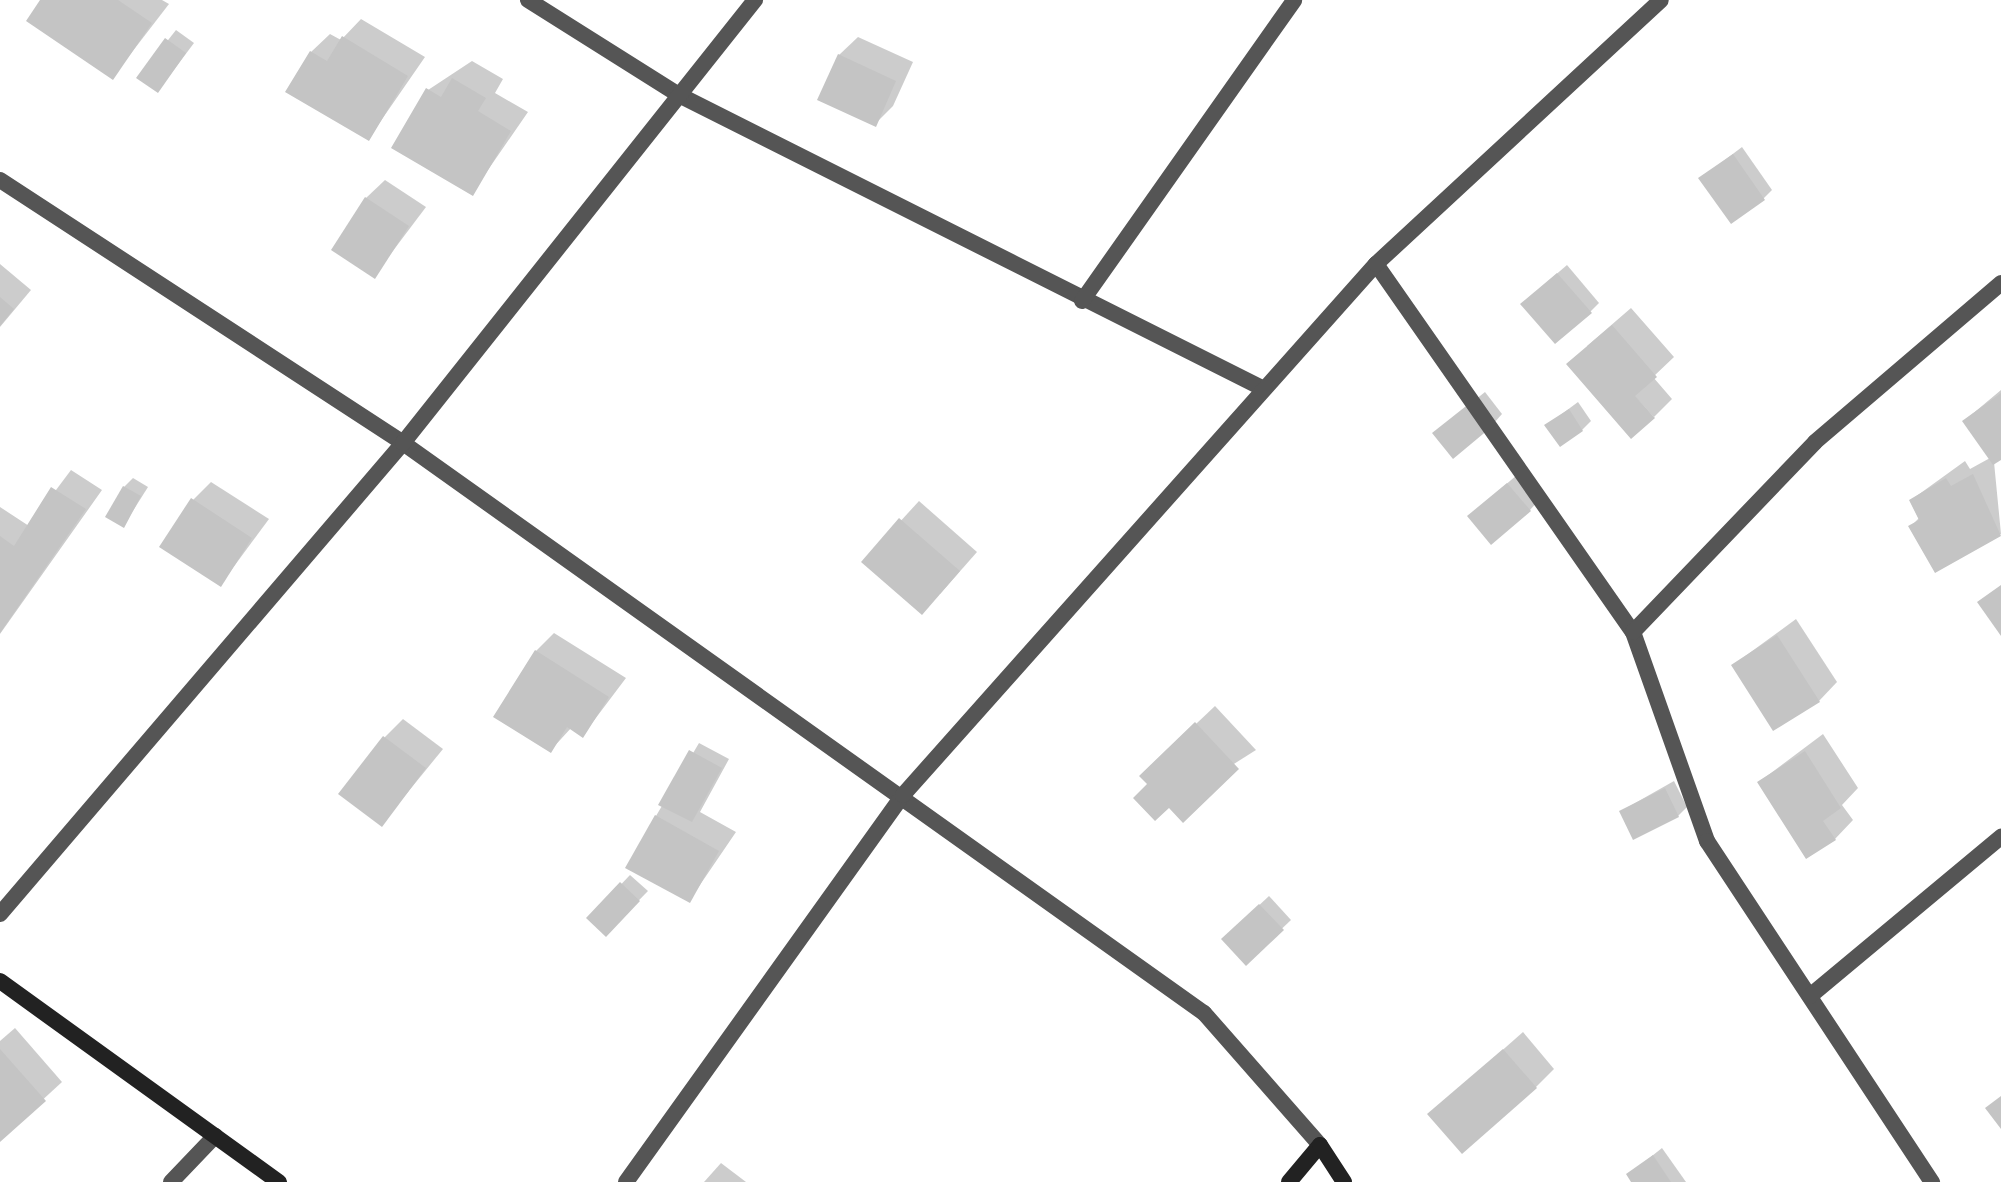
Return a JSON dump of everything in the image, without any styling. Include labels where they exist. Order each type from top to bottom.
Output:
[{"type":"street","points":[[528,0],[677,94],[1082,301],[1262,388]]},
{"type":"street","points":[[0,914],[403,443],[677,94],[755,0]]},
{"type":"street","points":[[1082,301],[1294,0]]},
{"type":"street","points":[[626,1182],[903,795],[1262,388],[1376,264],[1661,0]]},
{"type":"street","points":[[0,180],[403,443],[903,795],[1204,1013],[1320,1145],[1344,1182]]},
{"type":"street","points":[[1376,264],[1633,632],[1707,841],[1932,1182]]},
{"type":"street","points":[[1633,632],[1815,442],[2001,283]]},
{"type":"street","points":[[1810,996],[2001,837]]},
{"type":"street","points":[[0,981],[279,1182]]},
{"type":"street","points":[[171,1182],[215,1136]]},
{"type":"street","points":[[1289,1182],[1320,1145]]},
{"type":"building","points":[[40,0],[118,0],[152,23],[113,80],[26,21]]},
{"type":"building","points":[[342,36],[408,76],[369,141],[285,92],[310,51],[327,61]]},
{"type":"building","points":[[165,38],[186,53],[158,93],[136,78]]},
{"type":"building","points":[[838,54],[896,81],[876,127],[817,100]]},
{"type":"building","points":[[452,78],[486,98],[478,111],[511,131],[473,196],[391,148],[426,88],[441,97]]},
{"type":"building","points":[[1733,154],[1765,200],[1731,224],[1698,178]]},
{"type":"building","points":[[365,197],[409,226],[375,279],[331,250]]},
{"type":"building","points":[[1557,273],[1592,313],[1555,344],[1520,304]]},
{"type":"building","points":[[0,297],[14,309],[0,326]]},
{"type":"building","points":[[1612,325],[1657,377],[1635,396],[1655,418],[1631,439],[1566,364]]},
{"type":"building","points":[[2001,393],[2001,460],[1993,465],[1962,421]]},
{"type":"building","points":[[1475,399],[1495,424],[1453,459],[1432,433]]},
{"type":"building","points":[[1569,409],[1583,431],[1560,447],[1544,425]]},
{"type":"building","points":[[1973,474],[2001,536],[1935,573],[1908,526],[1919,520],[1909,500],[1946,478],[1951,486]]},
{"type":"building","points":[[1507,483],[1531,511],[1491,545],[1467,516]]},
{"type":"building","points":[[123,486],[141,496],[124,528],[105,517]]},
{"type":"building","points":[[51,487],[86,509],[0,633],[0,536],[14,546]]},
{"type":"building","points":[[191,498],[252,538],[221,587],[159,547]]},
{"type":"building","points":[[899,518],[960,571],[922,615],[861,562]]},
{"type":"building","points":[[2001,585],[2001,636],[1977,602]]},
{"type":"building","points":[[1777,635],[1820,702],[1773,731],[1731,665]]},
{"type":"building","points":[[535,650],[609,697],[583,738],[567,727],[551,753],[493,717]]},
{"type":"building","points":[[1195,722],[1239,769],[1183,823],[1169,808],[1155,821],[1133,798],[1147,784],[1139,776]]},
{"type":"building","points":[[383,736],[426,768],[382,827],[338,794]]},
{"type":"building","points":[[689,750],[722,768],[692,822],[658,805]]},
{"type":"building","points":[[1805,751],[1841,808],[1823,821],[1836,840],[1806,859],[1757,782]]},
{"type":"building","points":[[1665,788],[1679,817],[1633,840],[1619,811]]},
{"type":"building","points":[[655,815],[719,851],[690,903],[625,868]]},
{"type":"building","points":[[620,882],[640,901],[606,937],[586,918]]},
{"type":"building","points":[[1259,904],[1284,930],[1246,966],[1221,939]]},
{"type":"building","points":[[0,1049],[46,1101],[0,1142]]},
{"type":"building","points":[[1503,1049],[1537,1088],[1462,1154],[1427,1114]]},
{"type":"building","points":[[2001,1096],[2001,1129],[1985,1108]]},
{"type":"building","points":[[1653,1155],[1671,1182],[1631,1182],[1626,1174]]}]
